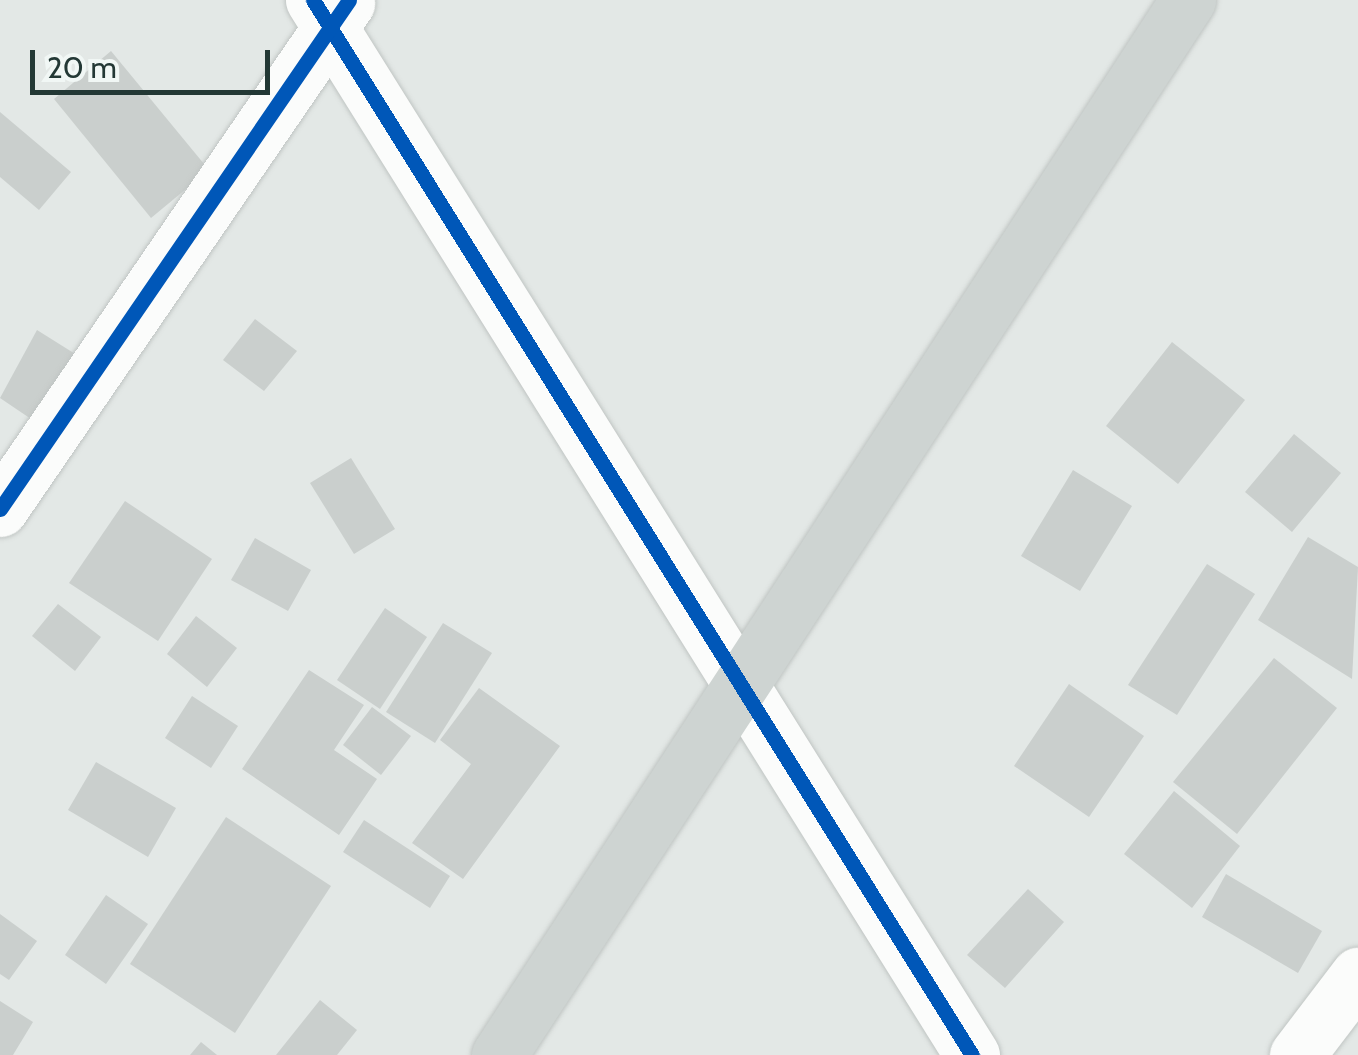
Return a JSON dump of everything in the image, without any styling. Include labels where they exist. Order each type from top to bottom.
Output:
[{"type":"main road","points":[[499,1055],[1188,0]]},
{"type":"street","points":[[0,510],[331,10],[972,1055]]},
{"type":"street","points":[[1297,1055],[1358,974]]},
{"type":"building","points":[[111,51],[209,170],[151,218],[54,99]]},
{"type":"building","points":[[0,112],[71,172],[39,210],[0,177]]},
{"type":"building","points":[[255,319],[297,351],[264,391],[223,360]]},
{"type":"building","points":[[37,330],[80,357],[37,423],[0,398]]},
{"type":"building","points":[[1172,342],[1245,400],[1178,484],[1106,426]]},
{"type":"building","points":[[1294,434],[1341,473],[1292,532],[1245,492]]},
{"type":"building","points":[[351,458],[395,529],[354,554],[310,483]]},
{"type":"building","points":[[1073,470],[1132,506],[1080,591],[1021,556]]},
{"type":"building","points":[[125,501],[212,559],[158,641],[69,583]]},
{"type":"building","points":[[1308,537],[1358,567],[1352,679],[1258,620]]},
{"type":"building","points":[[255,538],[311,570],[288,611],[231,580]]},
{"type":"building","points":[[1207,564],[1255,594],[1177,715],[1128,685]]},
{"type":"building","points":[[58,604],[101,637],[75,671],[32,636]]},
{"type":"building","points":[[385,608],[427,637],[380,709],[337,680]]},
{"type":"building","points":[[196,616],[237,648],[207,687],[167,654]]},
{"type":"building","points":[[443,623],[492,653],[435,743],[386,712]]},
{"type":"building","points":[[1274,658],[1337,708],[1237,834],[1173,782]]},
{"type":"building","points":[[309,670],[364,705],[334,750],[377,779],[339,835],[242,769]]},
{"type":"building","points":[[1069,684],[1144,736],[1089,817],[1014,766]]},
{"type":"building","points":[[479,688],[560,746],[463,879],[412,843],[471,764],[440,740]]},
{"type":"building","points":[[192,696],[238,726],[211,768],[165,738]]},
{"type":"building","points":[[372,707],[411,736],[381,775],[343,745]]},
{"type":"building","points":[[96,762],[176,808],[148,857],[68,810]]},
{"type":"building","points":[[1174,791],[1240,846],[1192,908],[1124,854]]},
{"type":"building","points":[[226,817],[331,886],[235,1033],[130,964]]},
{"type":"building","points":[[364,820],[450,876],[430,908],[343,852]]},
{"type":"building","points":[[1226,874],[1322,931],[1298,973],[1202,917]]},
{"type":"building","points":[[1028,889],[1064,922],[1005,988],[967,955]]},
{"type":"building","points":[[106,895],[148,924],[106,984],[65,955]]},
{"type":"building","points":[[0,914],[37,941],[9,980],[0,974]]},
{"type":"building","points":[[320,1000],[357,1030],[337,1055],[276,1055]]},
{"type":"building","points":[[0,1001],[33,1022],[13,1055],[0,1055]]},
{"type":"building","points":[[201,1042],[217,1055],[190,1055]]},
{"type":"cycle path","points":[[313,0],[972,1055]]},
{"type":"cycle path","points":[[0,509],[349,0]]}]
